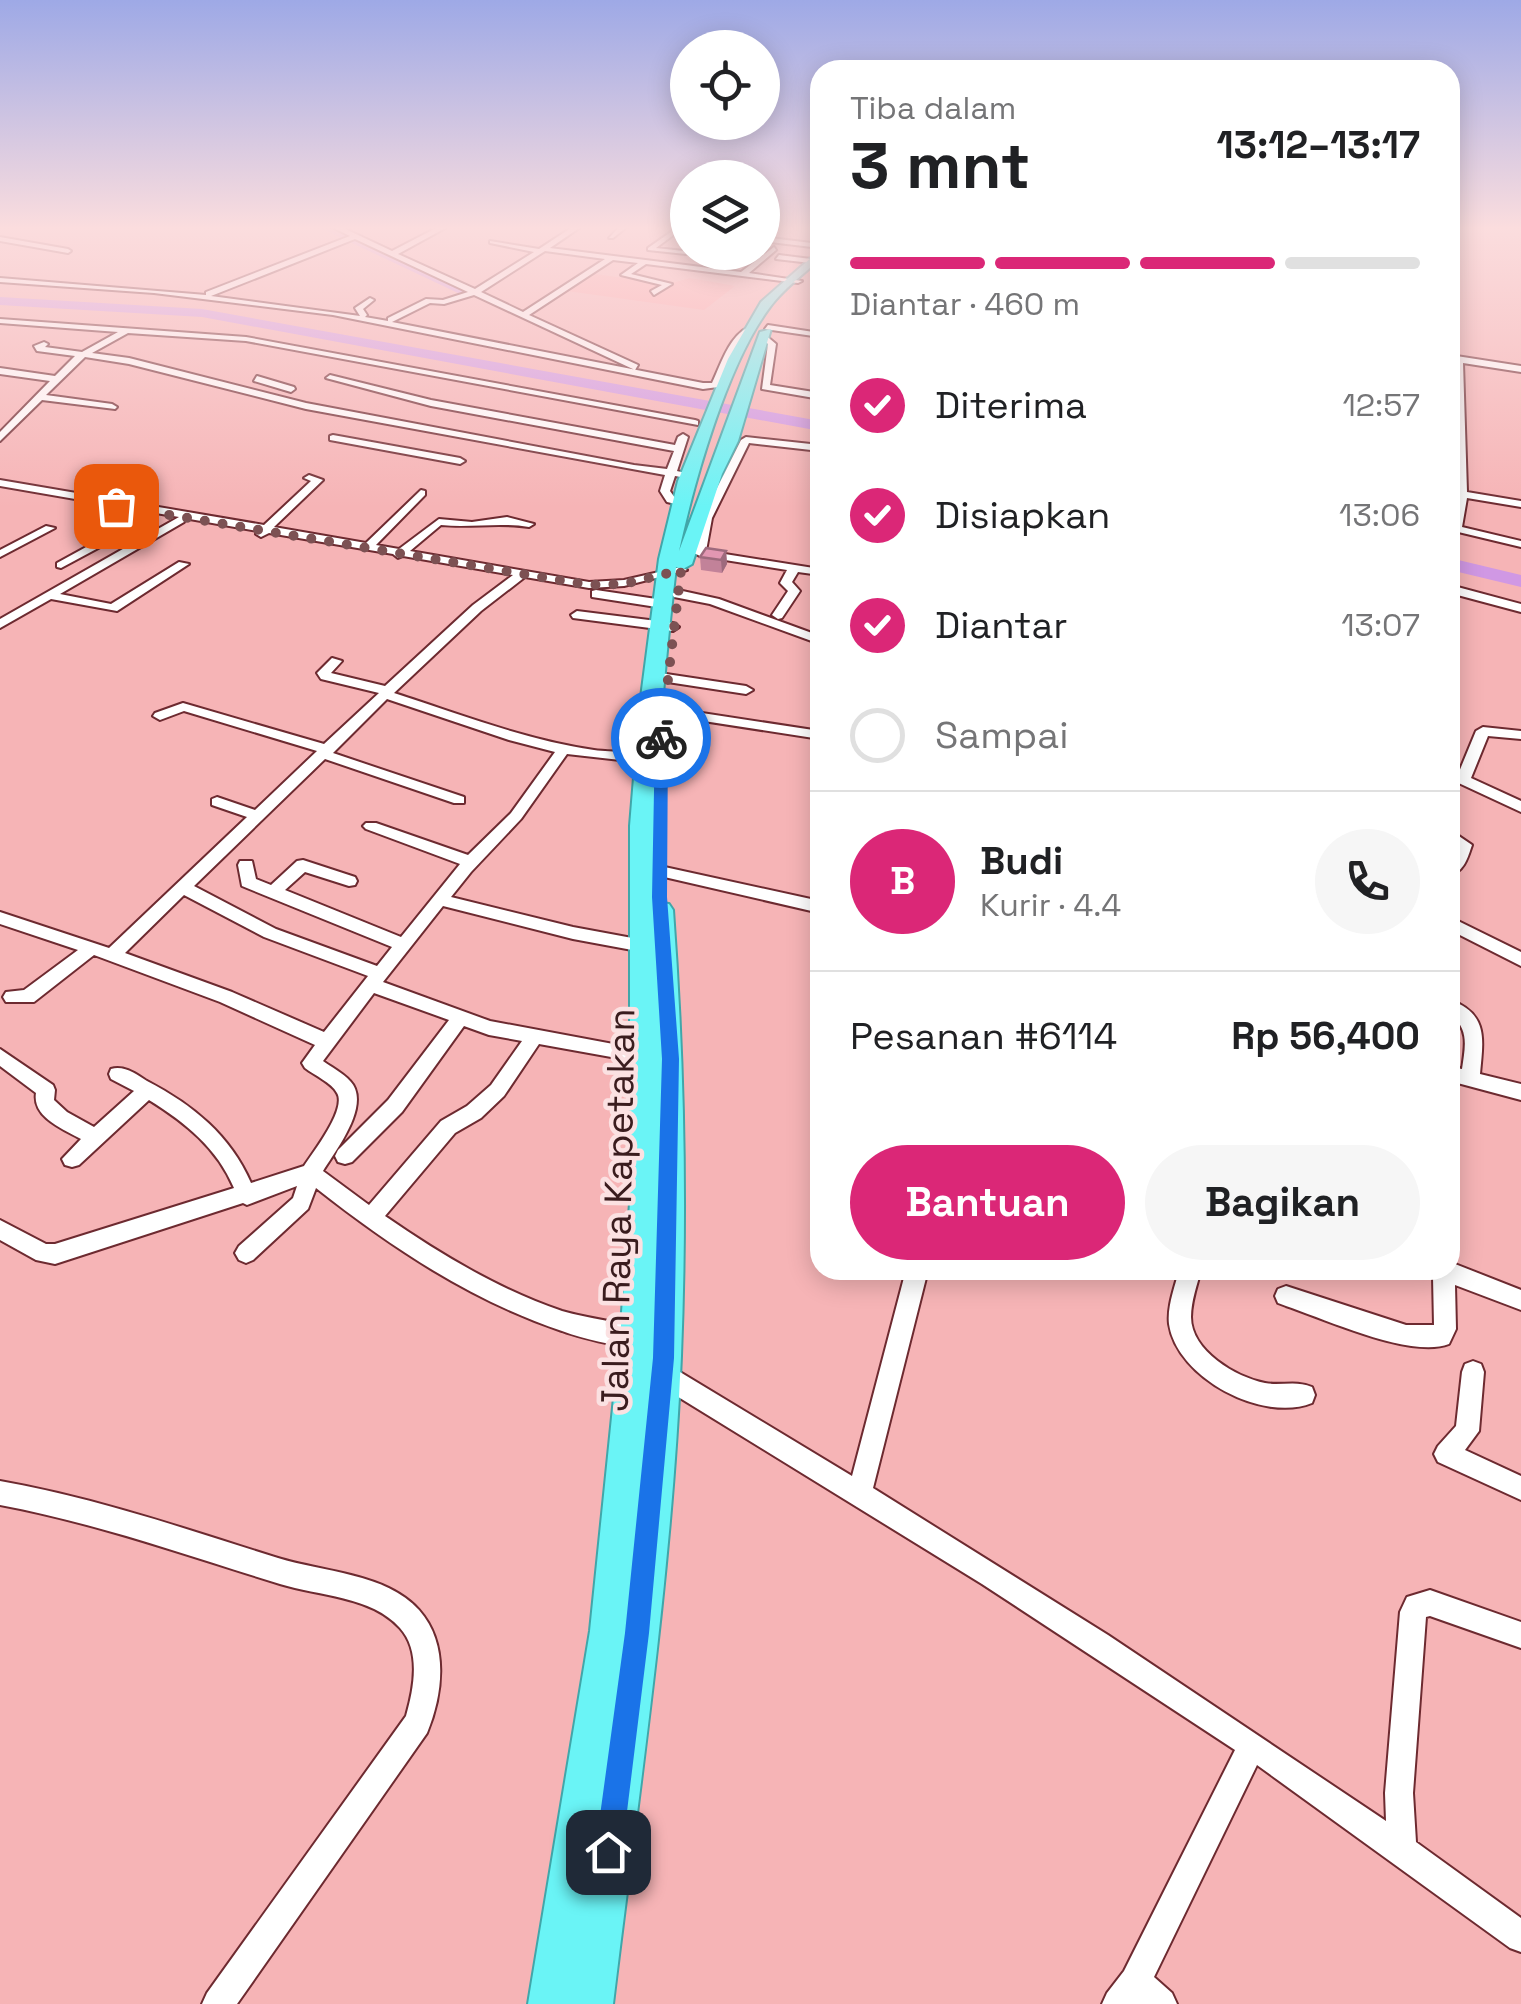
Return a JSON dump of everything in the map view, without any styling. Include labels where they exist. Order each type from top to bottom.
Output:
[{"type":"highway","points":[[675,587],[680,474],[707,424],[720,383],[768,320]]},
{"type":"highway","points":[[707,424],[746,389],[761,330]]},
{"type":"highway","name":"Jalan Raya Kapetakan","points":[[588,2004],[637,1633],[662,1374],[652,749],[675,587],[707,424]]},
{"type":"highway","name":"Jalan Raya Kapetakan","points":[[652,749],[663,711],[660,676]]},
{"type":"highway","name":"Jalan Raya Kapetakan","points":[[553,2004],[611,1632],[637,1338],[658,1058],[644,946],[651,871]]},
{"type":"street","points":[[361,320],[692,384],[720,383]]},
{"type":"street","points":[[391,320],[720,383]]},
{"type":"street","points":[[537,320],[636,367]]},
{"type":"street","points":[[0,321],[246,339],[707,424]]},
{"type":"street","points":[[1,436],[86,352],[128,330]]},
{"type":"street","points":[[761,330],[810,334]]},
{"type":"street","points":[[761,330],[772,341],[765,387],[810,394]]},
{"type":"street","points":[[44,344],[37,348],[86,352],[306,406],[680,474],[680,449],[707,424]]},
{"type":"street","points":[[1460,359],[1521,369]]},
{"type":"street","points":[[0,371],[58,378]]},
{"type":"street","points":[[330,378],[367,390],[475,412],[680,449]]},
{"type":"street","points":[[257,379],[291,389]]},
{"type":"street","points":[[254,392],[274,384]]},
{"type":"street","points":[[475,412],[507,390]]},
{"type":"street","points":[[42,397],[112,408]]},
{"type":"street","points":[[570,430],[601,407]]},
{"type":"street","points":[[440,458],[469,436]]},
{"type":"street","points":[[334,438],[460,462]]},
{"type":"street","points":[[675,587],[746,440],[810,447]]},
{"type":"street","points":[[1460,474],[1460,502]]},
{"type":"street","points":[[264,532],[318,480],[309,478]]},
{"type":"street","points":[[0,485],[518,577],[675,587]]},
{"type":"street","points":[[0,485],[152,516],[368,547],[396,556]]},
{"type":"street","points":[[368,547],[422,493]]},
{"type":"street","points":[[1462,494],[1521,504]]},
{"type":"street","points":[[61,565],[152,516]]},
{"type":"street","points":[[0,624],[180,520]]},
{"type":"street","points":[[396,556],[439,522],[472,525],[507,520],[529,524]]},
{"type":"street","points":[[0,554],[50,528]]},
{"type":"street","points":[[1460,530],[1521,544]]},
{"type":"street","points":[[52,596],[113,608],[183,564]]},
{"type":"street","points":[[778,614],[794,592],[786,583],[795,567]]},
{"type":"street","points":[[577,615],[675,587],[810,568]]},
{"type":"street","points":[[112,956],[476,608],[518,577],[675,587],[810,637]]},
{"type":"street","points":[[1460,593],[1521,608]]},
{"type":"street","points":[[336,661],[323,673],[326,676],[562,752],[652,749]]},
{"type":"street","points":[[660,676],[746,690]]},
{"type":"street","points":[[160,716],[184,707],[459,800]]},
{"type":"street","points":[[663,711],[810,733]]},
{"type":"street","points":[[1460,769],[1483,731],[1521,734]]},
{"type":"street","points":[[246,1254],[301,1203],[311,1173],[341,1124],[349,1102],[345,1088],[311,1066],[375,979],[471,862],[516,816],[562,752]]},
{"type":"street","points":[[1460,778],[1521,807]]},
{"type":"street","points":[[218,802],[256,815]]},
{"type":"street","points":[[371,826],[471,862]]},
{"type":"street","points":[[272,893],[303,864],[350,880]]},
{"type":"street","points":[[246,865],[246,880],[405,945]]},
{"type":"street","points":[[651,871],[810,901]]},
{"type":"street","points":[[182,887],[270,933],[375,979],[390,995],[462,1016],[478,1025],[533,1038],[658,1058]]},
{"type":"street","points":[[440,900],[601,940],[644,946]]},
{"type":"street","points":[[0,918],[226,997],[312,1037],[328,1040]]},
{"type":"street","points":[[1460,928],[1521,960]]},
{"type":"street","points":[[12,997],[28,997],[90,949]]},
{"type":"street","points":[[1460,1011],[1474,1026],[1470,1079]]},
{"type":"street","points":[[345,1156],[395,1106],[462,1016]]},
{"type":"street","points":[[370,1219],[448,1127],[464,1121],[517,1068],[533,1038]]},
{"type":"street","points":[[0,1056],[46,1090],[44,1102],[60,1118],[96,1137]]},
{"type":"street","points":[[118,1074],[190,1114],[206,1129],[232,1160],[247,1196]]},
{"type":"street","points":[[1460,1076],[1521,1092]]},
{"type":"street","points":[[72,1159],[148,1090]]},
{"type":"street","points":[[311,1173],[370,1219],[437,1263],[562,1321],[637,1338]]},
{"type":"street","points":[[0,1229],[43,1253],[55,1254],[311,1173]]},
{"type":"street","points":[[1460,1277],[1521,1300]]},
{"type":"street","points":[[860,1493],[914,1280]]},
{"type":"street","points":[[1188,1280],[1180,1323],[1184,1336],[1203,1362],[1230,1384],[1254,1392],[1304,1395]]},
{"type":"street","points":[[1286,1296],[1406,1336],[1441,1336],[1445,1329],[1443,1280]]},
{"type":"street","points":[[1473,1372],[1466,1432],[1446,1454],[1521,1488]]},
{"type":"street","points":[[662,1374],[967,1558],[1402,1846],[1521,1937]]},
{"type":"street","points":[[0,1493],[62,1503],[174,1533],[280,1572],[386,1600],[405,1614],[423,1642],[426,1692],[417,1724],[218,2004]]},
{"type":"street","points":[[1402,1846],[1400,1793],[1412,1612],[1416,1606],[1430,1603],[1521,1635]]},
{"type":"street","points":[[1161,2004],[1126,1993],[1251,1747]]},
{"type":"building","points":[[706,548],[726,551],[721,560],[700,557]]},
{"type":"waterway","points":[[238,320],[810,424]]},
{"type":"waterway","points":[[1460,566],[1521,581]]},
{"type":"way so far","points":[[116,506],[589,585],[624,584],[658,572],[681,570],[661,738]]},
{"type":"route","points":[[608,1852],[637,1633],[663,1358],[670,1059],[660,897],[661,738]]}]
